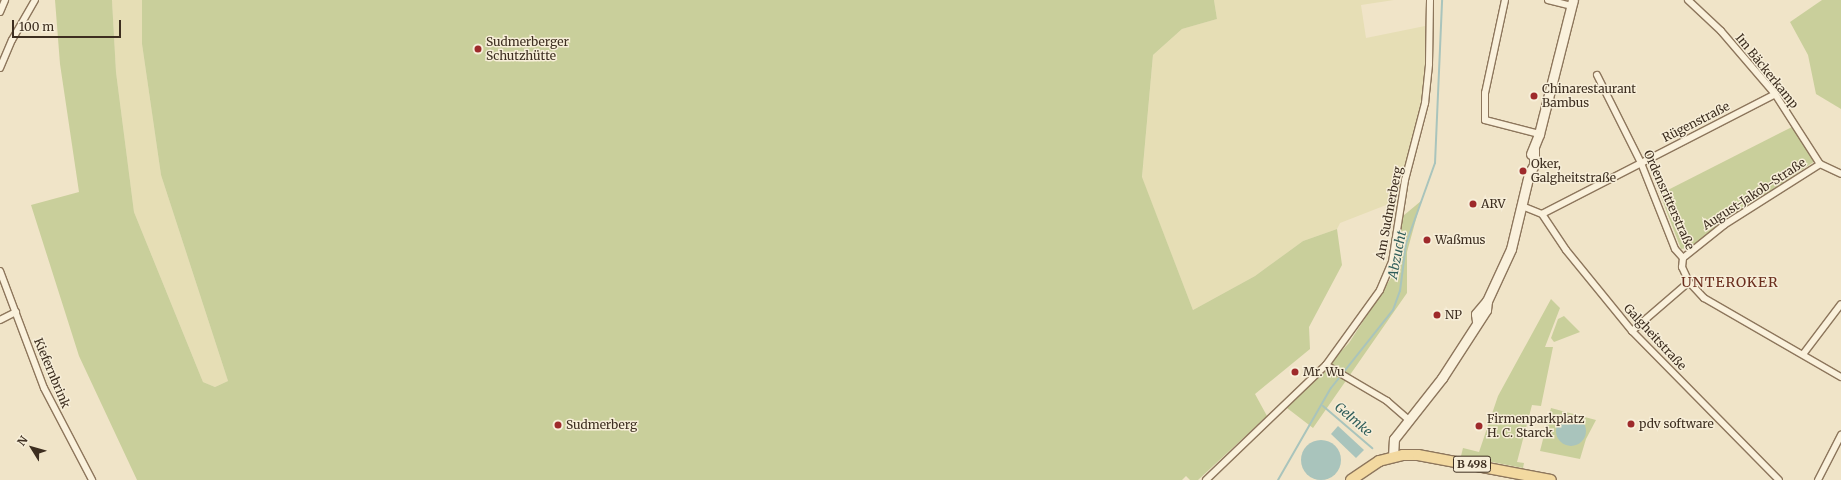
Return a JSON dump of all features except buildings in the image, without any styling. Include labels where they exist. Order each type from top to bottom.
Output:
[{"type":"main road","points":[[1393,457],[1394,439],[1442,378],[1477,321],[1486,310],[1487,301],[1511,249],[1529,174],[1534,161],[1534,149],[1572,3]]},
{"type":"main road","name":"B 498","points":[[1351,480],[1370,466],[1393,457],[1429,456],[1551,480]]},
{"type":"street","points":[[0,12],[5,0]]},
{"type":"street","points":[[0,68],[12,40],[35,0]]},
{"type":"street","name":"Am Sudmerberg","points":[[1206,480],[1326,365],[1380,290],[1392,262],[1405,180],[1425,103],[1429,64],[1430,0]]},
{"type":"street","points":[[1505,0],[1485,93],[1485,120],[1539,134]]},
{"type":"street","points":[[1548,0],[1572,3]]},
{"type":"street","name":"Im Bäckerkamp","points":[[1688,0],[1721,31],[1775,94],[1820,164]]},
{"type":"street","name":"Ordensritterstraße","points":[[1597,75],[1641,162],[1675,249],[1682,258],[1682,267],[1689,282],[1704,298],[1804,353],[1841,377]]},
{"type":"street","name":"Rügenstraße","points":[[1542,214],[1775,94]]},
{"type":"street","points":[[1820,164],[1841,174]]},
{"type":"street","name":"August-Jakob-Straße","points":[[1682,258],[1724,226],[1820,164]]},
{"type":"street","points":[[1522,206],[1542,214]]},
{"type":"street","name":"Galgheitstraße","points":[[1542,214],[1566,250],[1632,331],[1778,480]]},
{"type":"street","name":"Kiefernbrink","points":[[0,271],[44,388],[92,480]]},
{"type":"street","points":[[1632,331],[1689,282]]},
{"type":"street","points":[[1804,353],[1841,304]]},
{"type":"street","points":[[0,320],[16,312]]},
{"type":"street","points":[[1326,365],[1387,401],[1409,420]]},
{"type":"street","points":[[1818,480],[1841,435]]},
{"type":"shaded area","points":[[112,0],[142,0],[142,44],[161,175],[228,381],[215,387],[203,382],[134,212],[116,72]]},
{"type":"shaded area","points":[[1214,0],[1394,0],[1361,5],[1366,38],[1425,26],[1426,66],[1421,103],[1399,200],[1340,223],[1337,229],[1303,241],[1255,276],[1193,310],[1142,178],[1153,55],[1182,29],[1217,19]]},
{"type":"green space","points":[[55,0],[112,0],[116,72],[134,212],[203,382],[215,387],[228,381],[161,175],[142,44],[142,0],[1214,0],[1217,19],[1182,29],[1153,55],[1142,177],[1193,310],[1255,276],[1303,241],[1337,229],[1342,265],[1309,327],[1310,349],[1255,394],[1267,416],[1198,480],[1190,480],[1186,476],[1182,480],[137,480],[79,356],[31,205],[79,192],[60,64]]},
{"type":"green space","points":[[1822,0],[1841,0],[1841,109],[1816,94],[1808,55],[1790,22]]},
{"type":"green space","points":[[1792,127],[1815,161],[1688,248],[1681,249],[1660,194]]},
{"type":"green space","points":[[1421,201],[1407,252],[1407,293],[1313,428],[1287,408],[1349,343],[1393,275],[1403,216]]},
{"type":"green space","points":[[1551,299],[1560,308],[1545,347],[1553,347],[1541,406],[1532,405],[1517,462],[1524,463],[1523,468],[1461,456],[1463,448],[1479,452],[1498,396]]},
{"type":"green space","points":[[1564,316],[1580,332],[1554,342],[1551,338],[1558,319]]},
{"type":"green space","points":[[1551,408],[1596,420],[1586,439],[1580,459],[1540,451]]},
{"type":"water","points":[[1344,406],[1362,423],[1356,429],[1338,412]]},
{"type":"water","points":[[1571,416],[1582,420],[1586,431],[1582,442],[1571,446],[1560,442],[1556,431],[1560,420]]},
{"type":"water","points":[[1338,426],[1364,450],[1356,458],[1331,434]]},
{"type":"water","points":[[1325,440],[1332,443],[1338,449],[1341,460],[1340,468],[1332,477],[1325,480],[1317,480],[1310,477],[1302,468],[1301,456],[1304,449],[1313,441]]},
{"type":"waterway","name":"Abzucht","points":[[1278,480],[1331,388],[1393,310],[1400,291],[1406,244],[1435,163],[1442,0]]},
{"type":"waterway","name":"Gelmke","points":[[1323,406],[1372,448]]},
{"type":"place","name":"Sudmerberger Schutzhütte","points":[[478,49]]},
{"type":"place","name":"Chinarestaurant Bambus","points":[[1534,96]]},
{"type":"place","name":"Oker, Galgheitstraße","points":[[1523,171]]},
{"type":"place","name":"ARV","points":[[1473,204]]},
{"type":"place","name":"Waßmus","points":[[1427,240]]},
{"type":"place","name":"NP","points":[[1437,315]]},
{"type":"place","name":"Mr. Wu","points":[[1295,372]]},
{"type":"place","name":"pdv software","points":[[1631,424]]},
{"type":"place","name":"Sudmerberg","points":[[558,425]]},
{"type":"place","name":"Firmenparkplatz H. C. Starck","points":[[1479,426]]},
{"type":"district","name":"UNTEROKER","points":[[1730,282]]}]
